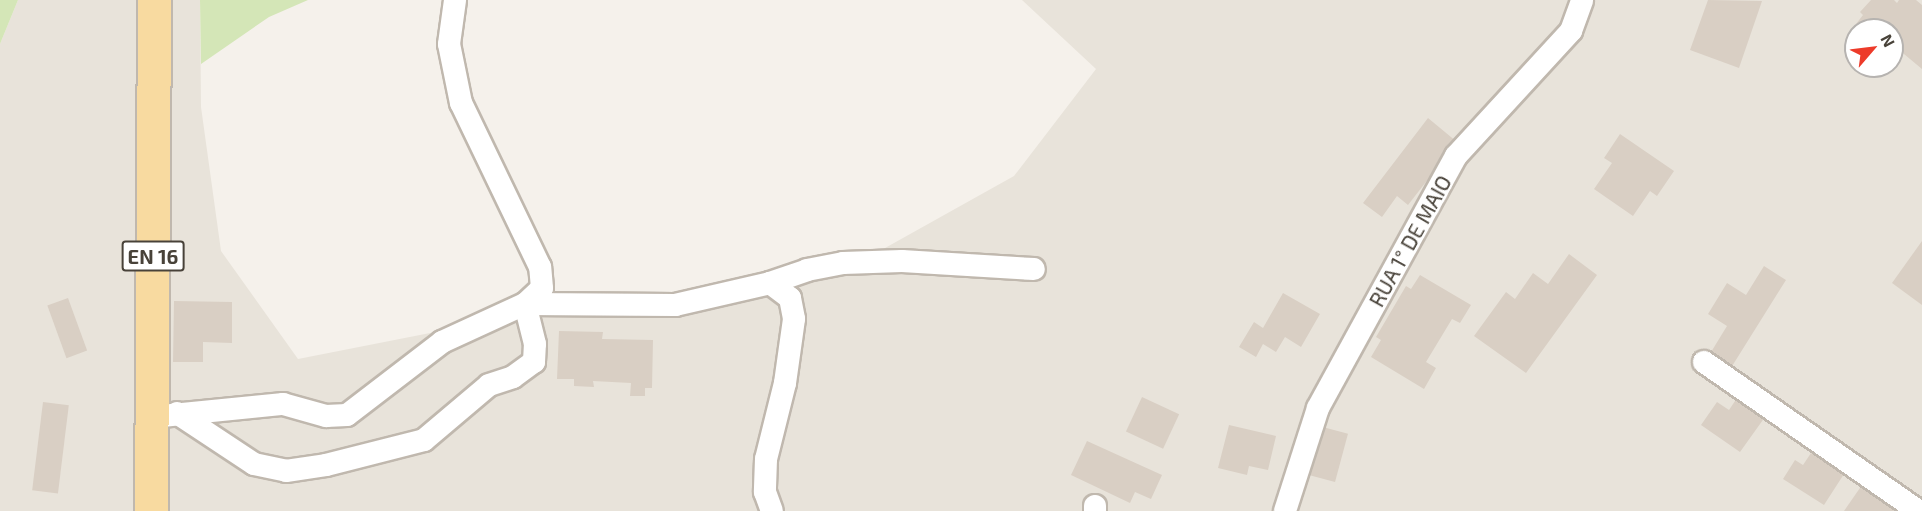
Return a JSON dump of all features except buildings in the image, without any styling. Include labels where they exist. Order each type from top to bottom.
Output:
[{"type":"main road","name":"EN 16","points":[[151,511],[164,415],[154,0]]},
{"type":"street","points":[[164,415],[283,404],[326,416],[346,415],[442,342],[525,304],[542,288],[540,267],[461,103],[449,44],[455,0]]},
{"type":"street","name":"RUA 1° DE MAIO","points":[[1285,511],[1318,408],[1456,156],[1571,32],[1582,0]]},
{"type":"street","points":[[525,304],[675,305],[770,284],[807,270],[843,263],[902,261],[1034,269]]},
{"type":"street","points":[[770,284],[790,298],[794,319],[785,383],[766,459],[765,492],[772,511]]},
{"type":"street","points":[[164,415],[254,464],[286,471],[326,465],[424,440],[489,385],[513,377],[534,362],[535,344],[525,304]]},
{"type":"street","points":[[1704,362],[1918,511]]},
{"type":"shaded area","points":[[18,0],[200,0],[201,107],[221,251],[298,359],[537,312],[678,310],[860,262],[1014,176],[1096,69],[1022,0],[1922,0],[1922,511],[0,511],[0,44]]},
{"type":"green space","points":[[0,0],[18,0],[0,44]]},
{"type":"green space","points":[[200,0],[308,0],[269,17],[201,64]]}]
